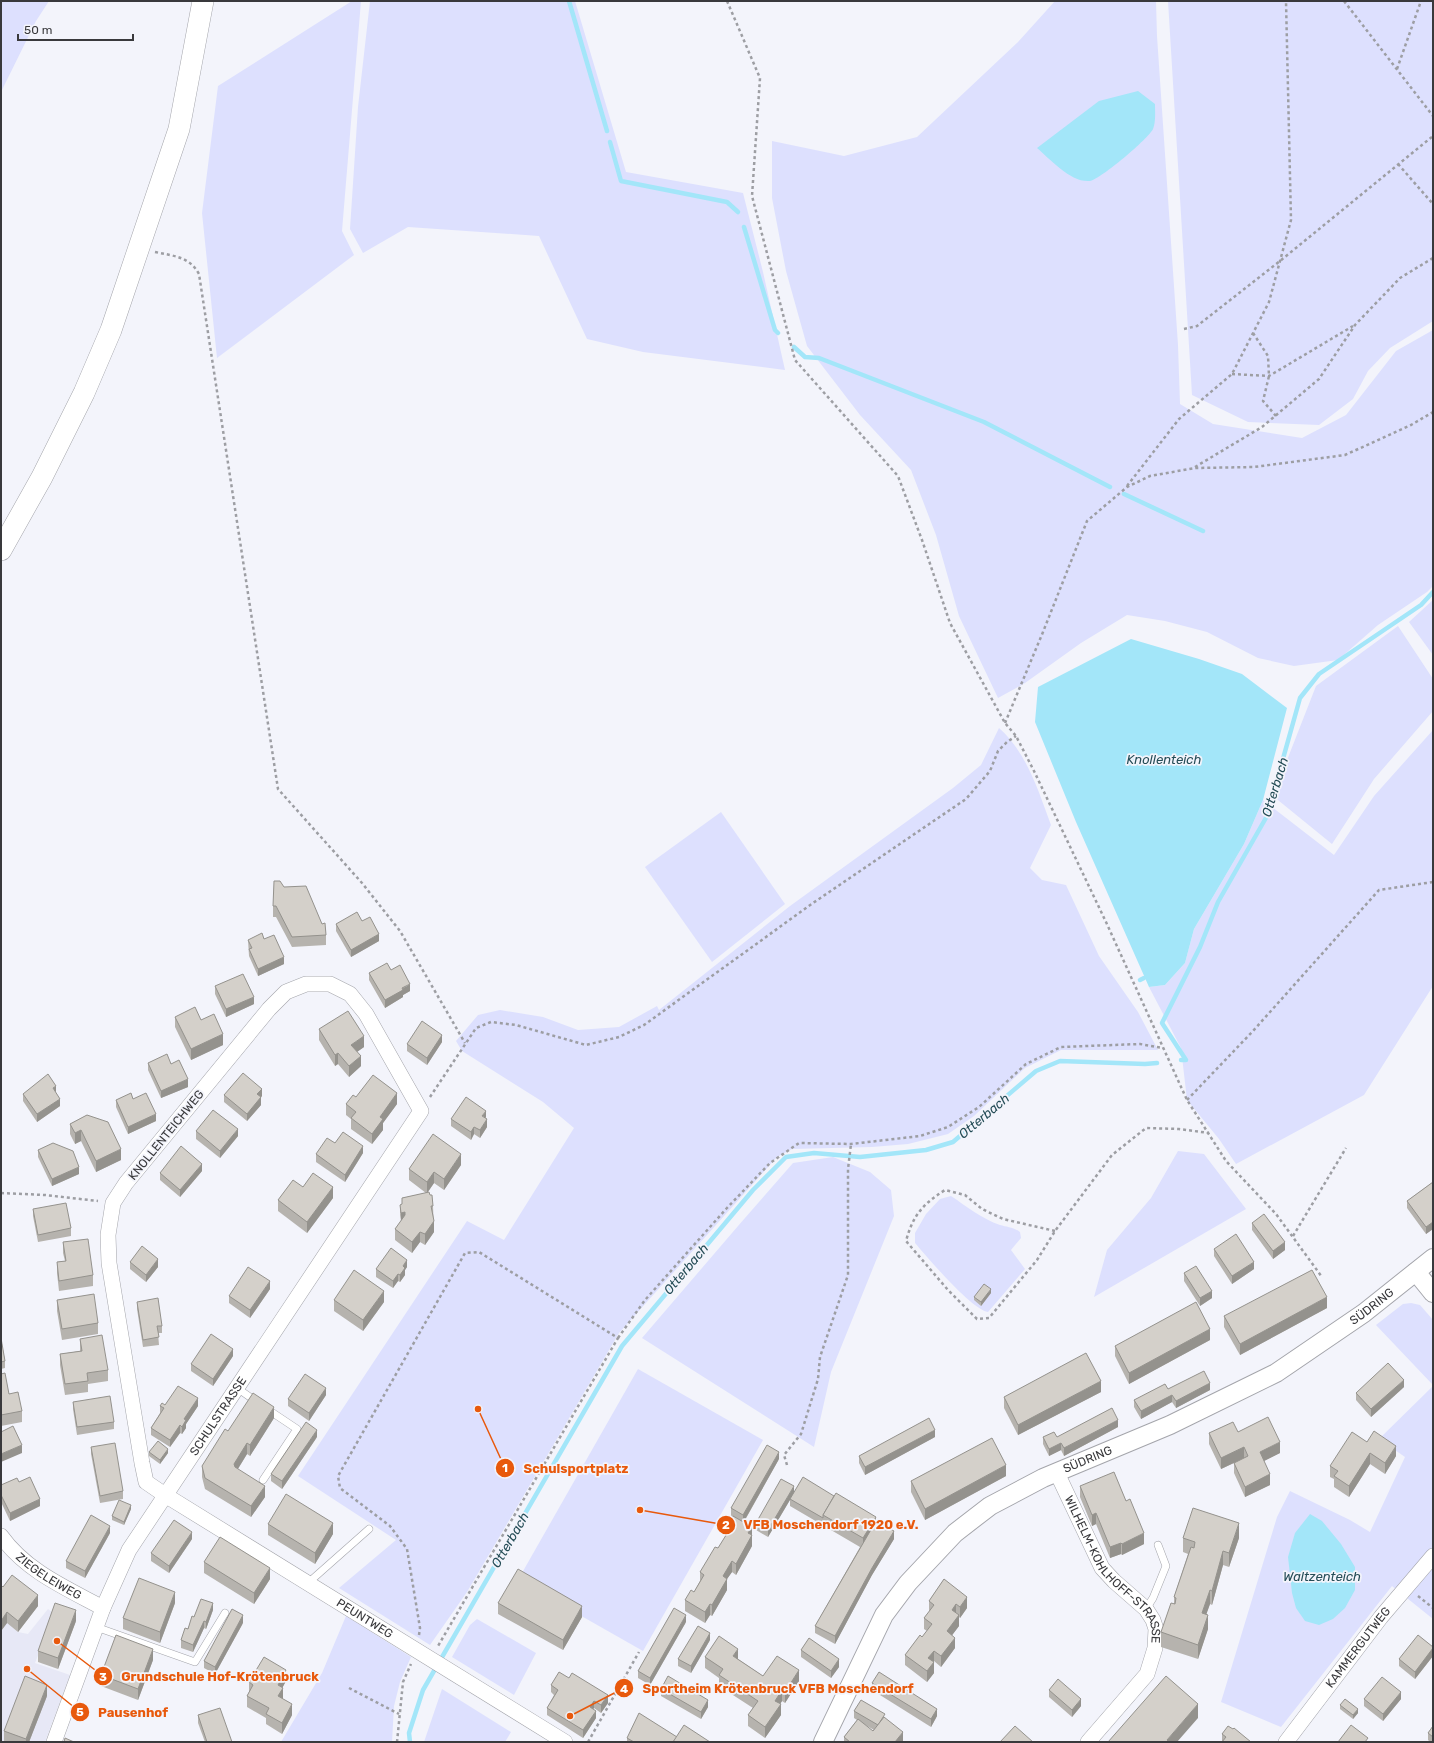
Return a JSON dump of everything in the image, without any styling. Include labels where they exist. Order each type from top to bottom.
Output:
[{"type":"main road","points":[[1,550],[42,477],[84,393],[111,330],[179,130],[203,1]]},
{"type":"street","name":"KNOLLENTEICHWEG","points":[[165,1495],[146,1482],[109,1264],[108,1235],[113,1203],[126,1183],[269,1009],[286,992],[306,984],[330,984],[350,994],[366,1014],[421,1112]]},
{"type":"street","name":"SCHULSTRASSE","points":[[54,1742],[103,1608],[129,1550],[421,1112]]},
{"type":"street","name":"SÜDRING","points":[[823,1742],[884,1615],[908,1583],[955,1533],[990,1506],[1057,1473],[1170,1425],[1276,1373],[1364,1313],[1433,1258]]},
{"type":"street","points":[[1416,1272],[1433,1293]]},
{"type":"street","name":"WILHELM-KOHLHOFF-STRASSE","points":[[1057,1473],[1102,1568],[1114,1581],[1146,1609],[1153,1620],[1156,1629],[1155,1648],[1147,1674],[1088,1742]]},
{"type":"street","name":"PEUNTWEG","points":[[165,1495],[565,1742]]},
{"type":"street","name":"ZIEGELEIWEG","points":[[1,1536],[24,1562],[44,1577],[103,1608]]},
{"type":"street","name":"KAMMERGUTWEG","points":[[1288,1741],[1381,1617],[1433,1556]]},
{"type":"lane","points":[[237,1388],[297,1429],[263,1480]]},
{"type":"lane","points":[[308,1583],[369,1529]]},
{"type":"lane","points":[[1146,1609],[1153,1598],[1166,1566],[1158,1545]]},
{"type":"lane","points":[[96,1627],[195,1662],[225,1613]]},
{"type":"path","points":[[727,1],[760,78],[752,196],[795,360],[898,476],[922,540],[950,623],[1005,723],[1016,736],[1069,843],[1187,1100],[1226,1161],[1276,1214],[1322,1277]]},
{"type":"path","points":[[1005,723],[1088,521],[1127,487],[1179,419],[1232,374],[1270,302],[1291,220],[1286,1]]},
{"type":"path","points":[[1344,1],[1433,116]]},
{"type":"path","points":[[1396,69],[1421,1]]},
{"type":"path","points":[[1184,329],[1197,326],[1280,261],[1433,136]]},
{"type":"path","points":[[1398,164],[1433,204]]},
{"type":"path","points":[[139,249],[182,258],[194,265],[199,274],[278,789],[362,883],[400,932],[465,1043]]},
{"type":"path","points":[[1195,468],[1262,427],[1319,379],[1355,325],[1400,278],[1433,258]]},
{"type":"path","points":[[1232,374],[1269,376],[1355,325]]},
{"type":"path","points":[[1253,333],[1268,356],[1269,376],[1264,401],[1276,416]]},
{"type":"path","points":[[1127,487],[1150,476],[1195,468],[1254,467],[1345,455],[1411,425],[1433,412]]},
{"type":"path","points":[[421,1112],[476,1028],[491,1022],[516,1025],[586,1045],[619,1037],[644,1025],[813,903],[966,800],[990,771],[998,751],[1016,736]]},
{"type":"path","points":[[1187,1100],[1252,1031],[1379,890],[1433,882]]},
{"type":"path","points":[[436,1662],[618,1338],[645,1300],[770,1163],[799,1143],[851,1144],[920,1136],[948,1127],[979,1107],[1026,1064],[1061,1047],[1140,1044],[1163,1048]]},
{"type":"path","points":[[1055,1231],[1003,1219],[982,1209],[965,1195],[945,1190],[929,1200],[911,1223],[906,1241],[948,1290],[977,1318],[989,1318],[1038,1260],[1055,1231],[1112,1155],[1146,1128],[1179,1129],[1209,1134]]},
{"type":"path","points":[[787,1465],[784,1455],[801,1434],[818,1380],[820,1357],[848,1275],[848,1169],[851,1144]]},
{"type":"path","points":[[1293,1236],[1346,1148]]},
{"type":"path","points":[[1,1194],[44,1195],[113,1203]]},
{"type":"path","points":[[397,1742],[403,1682],[417,1650],[420,1628],[407,1549],[390,1526],[340,1488],[338,1476],[465,1253],[479,1252],[618,1338]]},
{"type":"path","points":[[588,1742],[640,1652]]},
{"type":"path","points":[[349,1688],[399,1714]]},
{"type":"shaded area","points":[[1,1],[49,1],[36,21],[1,92]]},
{"type":"shaded area","points":[[352,1],[361,1],[342,231],[354,255],[217,358],[202,213],[218,86]]},
{"type":"shaded area","points":[[370,1],[575,1],[626,172],[743,193],[763,272],[785,370],[643,352],[587,339],[539,236],[408,227],[363,253],[350,229],[358,107]]},
{"type":"shaded area","points":[[1055,1],[1156,1],[1157,36],[1178,345],[1180,404],[1213,424],[1302,438],[1346,415],[1396,351],[1433,330],[1433,586],[1427,592],[1378,625],[1338,660],[1294,666],[1258,658],[1207,632],[1165,621],[1127,615],[1081,643],[1025,683],[998,698],[959,616],[936,535],[911,470],[860,415],[807,346],[786,271],[772,198],[772,141],[844,156],[917,137],[1018,42]]},
{"type":"shaded area","points":[[1168,1],[1433,1],[1433,321],[1390,348],[1368,371],[1353,399],[1319,425],[1248,422],[1192,395]]},
{"type":"shaded area","points":[[1433,600],[1433,655],[1409,622]]},
{"type":"shaded area","points":[[1398,626],[1433,679],[1433,711],[1374,779],[1332,844],[1273,796],[1316,686]]},
{"type":"shaded area","points":[[999,728],[1017,749],[1031,773],[1051,825],[1030,868],[1042,880],[1066,885],[1099,956],[1138,1012],[1158,1050],[1061,1050],[1025,1068],[974,1116],[948,1134],[908,1144],[872,1147],[792,1149],[777,1157],[619,1333],[467,1592],[430,1645],[339,1588],[396,1540],[298,1476],[467,1221],[504,1240],[574,1128],[543,1102],[462,1051],[456,1041],[478,1015],[500,1010],[543,1017],[578,1030],[619,1027],[657,1006],[659,1010],[790,906],[953,788],[981,765]]},
{"type":"shaded area","points":[[1433,730],[1433,986],[1364,1095],[1236,1164],[1219,1139],[1187,1100],[1181,1048],[1149,987],[1165,985],[1185,963],[1194,929],[1244,844],[1263,800],[1334,855],[1374,796]]},
{"type":"shaded area","points":[[721,812],[785,904],[712,962],[645,867]]},
{"type":"shaded area","points":[[1178,1151],[1204,1154],[1246,1209],[1094,1297],[1107,1250],[1151,1198]]},
{"type":"shaded area","points":[[833,1157],[870,1172],[891,1190],[894,1216],[831,1372],[814,1447],[642,1338],[793,1163]]},
{"type":"shaded area","points":[[951,1196],[987,1219],[1020,1232],[1021,1238],[1011,1250],[1025,1269],[988,1312],[980,1309],[961,1293],[915,1243],[915,1233],[926,1214],[940,1199]]},
{"type":"shaded area","points":[[1411,1303],[1420,1305],[1433,1320],[1433,1385],[1376,1325],[1403,1304]]},
{"type":"shaded area","points":[[638,1369],[763,1440],[643,1651],[518,1580]]},
{"type":"shaded area","points":[[1433,1386],[1433,1619],[1392,1586],[1281,1727],[1221,1702],[1277,1517],[1290,1491],[1350,1520],[1370,1532],[1405,1457],[1379,1439]]},
{"type":"shaded area","points":[[48,1609],[54,1614],[35,1663],[70,1675],[45,1742],[1,1742],[1,1631],[7,1623],[18,1632],[28,1634]]},
{"type":"shaded area","points":[[346,1616],[411,1657],[400,1682],[394,1706],[392,1742],[281,1742],[322,1673]]},
{"type":"shaded area","points":[[477,1619],[536,1653],[514,1695],[452,1657],[470,1625]]},
{"type":"shaded area","points":[[442,1689],[511,1732],[505,1742],[424,1742]]},
{"type":"water","points":[[1138,91],[1155,104],[1155,120],[1153,129],[1143,141],[1124,158],[1096,179],[1083,181],[1068,174],[1054,164],[1037,148],[1099,101]]},
{"type":"water","name":"Knollenteich","points":[[1131,639],[1199,659],[1242,674],[1287,708],[1263,800],[1244,844],[1194,929],[1185,963],[1165,985],[1149,987],[1076,822],[1035,722],[1038,687]]},
{"type":"water","name":"Waltzenteich","points":[[1310,1514],[1322,1521],[1341,1544],[1355,1567],[1355,1590],[1345,1608],[1333,1619],[1319,1625],[1305,1621],[1296,1608],[1292,1593],[1288,1557],[1295,1533]]},
{"type":"building","points":[[274,881],[280,881],[284,887],[306,886],[322,924],[325,923],[326,935],[292,937],[276,906],[273,906]]},
{"type":"building","points":[[357,912],[362,921],[370,917],[379,934],[351,950],[336,924]]},
{"type":"building","points":[[262,933],[264,939],[274,935],[284,957],[258,969],[249,949],[252,948],[248,940]]},
{"type":"building","points":[[387,963],[391,970],[400,965],[410,984],[402,988],[403,990],[385,1000],[369,973]]},
{"type":"building","points":[[243,974],[254,997],[226,1009],[215,986]]},
{"type":"building","points":[[195,1007],[201,1020],[214,1014],[223,1034],[191,1049],[175,1017]]},
{"type":"building","points":[[348,1011],[364,1036],[351,1045],[361,1056],[349,1066],[338,1053],[335,1055],[319,1029]]},
{"type":"building","points":[[422,1021],[442,1035],[427,1058],[407,1044]]},
{"type":"building","points":[[167,1054],[171,1064],[179,1060],[188,1079],[161,1091],[148,1063]]},
{"type":"building","points":[[243,1073],[262,1089],[257,1094],[261,1097],[247,1114],[224,1095]]},
{"type":"building","points":[[48,1074],[56,1086],[53,1088],[60,1099],[37,1114],[23,1094]]},
{"type":"building","points":[[373,1075],[397,1093],[380,1117],[383,1119],[372,1134],[351,1118],[356,1112],[346,1104],[353,1095],[356,1097]]},
{"type":"building","points":[[131,1093],[133,1099],[146,1093],[156,1114],[128,1127],[116,1100]]},
{"type":"building","points":[[466,1097],[486,1111],[482,1116],[487,1119],[480,1130],[474,1127],[471,1132],[451,1119]]},
{"type":"building","points":[[213,1110],[238,1129],[220,1151],[196,1131]]},
{"type":"building","points":[[87,1115],[108,1122],[121,1149],[96,1161],[81,1130],[75,1133],[70,1124]]},
{"type":"building","points":[[343,1132],[363,1146],[345,1175],[316,1154],[327,1138],[335,1143]]},
{"type":"building","points":[[433,1134],[461,1154],[444,1179],[434,1172],[427,1182],[409,1169]]},
{"type":"building","points":[[53,1143],[73,1151],[79,1167],[52,1179],[38,1150]]},
{"type":"building","points":[[181,1146],[202,1164],[180,1190],[160,1173]]},
{"type":"building","points":[[313,1173],[333,1187],[307,1222],[278,1200],[293,1180],[303,1187]]},
{"type":"building","points":[[1433,1182],[1433,1222],[1426,1227],[1407,1201]]},
{"type":"building","points":[[429,1192],[430,1195],[432,1195],[433,1206],[431,1206],[434,1221],[425,1234],[420,1232],[412,1242],[395,1229],[405,1215],[405,1212],[401,1213],[400,1205],[402,1204],[402,1198]]},
{"type":"building","points":[[66,1203],[71,1228],[38,1235],[33,1209]]},
{"type":"building","points":[[1264,1214],[1285,1242],[1273,1251],[1252,1223]]},
{"type":"building","points":[[1236,1234],[1254,1262],[1232,1276],[1214,1249]]},
{"type":"building","points":[[88,1239],[93,1275],[59,1281],[57,1262],[66,1261],[63,1242]]},
{"type":"building","points":[[142,1246],[158,1259],[146,1275],[130,1262]]},
{"type":"building","points":[[391,1248],[407,1260],[403,1266],[405,1268],[393,1281],[376,1269]]},
{"type":"building","points":[[1196,1266],[1212,1291],[1200,1298],[1184,1273]]},
{"type":"building","points":[[248,1267],[270,1281],[250,1310],[229,1296]]},
{"type":"building","points":[[354,1270],[384,1291],[363,1320],[334,1300]]},
{"type":"building","points":[[1312,1270],[1327,1297],[1240,1344],[1224,1316]]},
{"type":"building","points":[[984,1284],[991,1289],[981,1302],[974,1297]]},
{"type":"building","points":[[94,1294],[98,1323],[62,1329],[57,1300]]},
{"type":"building","points":[[158,1298],[162,1326],[157,1326],[159,1337],[143,1340],[137,1302]]},
{"type":"building","points":[[1196,1302],[1210,1329],[1129,1373],[1115,1346]]},
{"type":"building","points":[[211,1334],[233,1349],[213,1379],[191,1364]]},
{"type":"building","points":[[102,1335],[108,1370],[87,1373],[88,1381],[65,1384],[60,1354],[82,1351],[80,1339]]},
{"type":"building","points":[[1,1338],[5,1361],[1,1362]]},
{"type":"building","points":[[1086,1353],[1101,1381],[1018,1425],[1004,1397]]},
{"type":"building","points":[[1388,1363],[1404,1380],[1371,1409],[1356,1393]]},
{"type":"building","points":[[1204,1371],[1210,1383],[1176,1401],[1172,1395],[1141,1411],[1134,1400],[1165,1384],[1168,1389]]},
{"type":"building","points":[[5,1373],[9,1394],[18,1392],[22,1411],[1,1415],[1,1374]]},
{"type":"building","points":[[305,1374],[326,1388],[309,1413],[288,1399]]},
{"type":"building","points":[[178,1386],[198,1398],[184,1419],[186,1420],[182,1427],[180,1425],[170,1440],[151,1428],[164,1408],[160,1406],[162,1403],[165,1405]]},
{"type":"building","points":[[253,1393],[274,1407],[250,1445],[247,1443],[234,1464],[235,1467],[265,1486],[251,1506],[205,1478],[202,1466],[225,1429],[228,1431]]},
{"type":"building","points":[[110,1396],[114,1422],[77,1427],[73,1402]]},
{"type":"building","points":[[1112,1408],[1118,1420],[1064,1448],[1061,1443],[1049,1449],[1043,1437],[1054,1432],[1057,1437]]},
{"type":"building","points":[[1268,1417],[1280,1442],[1260,1452],[1270,1474],[1245,1487],[1234,1463],[1248,1456],[1244,1447],[1221,1458],[1209,1433],[1233,1422],[1238,1432]]},
{"type":"building","points":[[929,1418],[935,1430],[865,1467],[859,1456]]},
{"type":"building","points":[[306,1422],[317,1430],[282,1481],[271,1474]]},
{"type":"building","points":[[13,1426],[22,1445],[1,1454],[1,1432]]},
{"type":"building","points":[[1374,1431],[1396,1446],[1385,1463],[1370,1453],[1349,1486],[1334,1476],[1338,1471],[1330,1466],[1352,1432],[1367,1442]]},
{"type":"building","points":[[992,1438],[1006,1465],[925,1509],[911,1481]]},
{"type":"building","points":[[158,1441],[168,1449],[160,1460],[149,1452]]},
{"type":"building","points":[[115,1443],[123,1491],[100,1496],[91,1447]]},
{"type":"building","points":[[767,1445],[779,1452],[743,1515],[731,1508]]},
{"type":"building","points":[[1114,1472],[1126,1501],[1130,1499],[1144,1533],[1122,1544],[1121,1543],[1110,1547],[1096,1513],[1092,1515],[1080,1486]]},
{"type":"building","points":[[30,1477],[40,1499],[10,1513],[1,1495],[1,1485],[17,1478],[19,1482]]},
{"type":"building","points":[[803,1477],[834,1496],[823,1515],[823,1518],[790,1499]]},
{"type":"building","points":[[781,1479],[794,1486],[768,1530],[756,1523]]},
{"type":"building","points":[[836,1493],[876,1517],[863,1538],[823,1515]]},
{"type":"building","points":[[286,1494],[333,1523],[315,1553],[268,1524]]},
{"type":"building","points":[[119,1500],[131,1505],[124,1522],[112,1516]]},
{"type":"building","points":[[1193,1508],[1239,1523],[1229,1553],[1223,1551],[1212,1591],[1210,1590],[1202,1613],[1208,1615],[1198,1645],[1161,1632],[1171,1603],[1175,1604],[1176,1598],[1174,1597],[1191,1547],[1194,1548],[1195,1542],[1183,1538]]},
{"type":"building","points":[[91,1515],[110,1526],[85,1571],[66,1561]]},
{"type":"building","points":[[733,1516],[752,1527],[748,1533],[752,1535],[736,1564],[732,1561],[723,1576],[727,1579],[712,1605],[710,1604],[705,1612],[685,1600],[691,1590],[694,1592],[704,1575],[700,1572],[715,1547],[718,1548],[728,1532],[725,1530]]},
{"type":"building","points":[[174,1520],[192,1532],[169,1566],[151,1553]]},
{"type":"building","points":[[876,1521],[894,1531],[835,1636],[815,1626]]},
{"type":"building","points":[[220,1537],[270,1568],[254,1593],[204,1562]]},
{"type":"building","points":[[518,1569],[582,1606],[563,1640],[498,1603]]},
{"type":"building","points":[[12,1575],[38,1595],[18,1621],[7,1612],[1,1621],[1,1585],[3,1587]]},
{"type":"building","points":[[139,1578],[175,1592],[160,1632],[123,1618]]},
{"type":"building","points":[[944,1579],[967,1597],[960,1607],[956,1604],[952,1610],[959,1615],[947,1631],[955,1638],[941,1656],[934,1651],[928,1658],[934,1662],[927,1671],[905,1655],[920,1635],[922,1637],[932,1624],[924,1618],[934,1605],[929,1601]]},
{"type":"building","points":[[201,1599],[213,1603],[206,1622],[204,1621],[193,1645],[181,1640],[185,1628],[188,1629],[192,1616],[194,1617]]},
{"type":"building","points":[[55,1603],[76,1610],[58,1658],[38,1651]]},
{"type":"building","points":[[674,1608],[686,1615],[650,1678],[638,1671]]},
{"type":"building","points":[[232,1609],[243,1615],[215,1667],[204,1661]]},
{"type":"building","points":[[698,1626],[710,1633],[691,1666],[678,1659]]},
{"type":"building","points":[[116,1635],[153,1649],[138,1689],[101,1675]]},
{"type":"building","points":[[1418,1635],[1433,1648],[1415,1672],[1399,1659]]},
{"type":"building","points":[[719,1636],[738,1649],[733,1656],[763,1676],[777,1656],[799,1670],[785,1692],[782,1690],[775,1701],[781,1704],[765,1727],[748,1715],[758,1701],[719,1675],[723,1669],[705,1657]]},
{"type":"building","points":[[809,1638],[839,1659],[831,1671],[801,1650]]},
{"type":"building","points":[[264,1657],[286,1670],[278,1685],[283,1688],[278,1696],[292,1704],[282,1723],[266,1714],[269,1708],[247,1696],[253,1685],[249,1682]]},
{"type":"building","points":[[559,1672],[569,1678],[572,1673],[608,1695],[601,1705],[594,1701],[590,1707],[596,1711],[583,1730],[547,1708],[558,1690],[551,1685]]},
{"type":"building","points":[[879,1672],[937,1709],[931,1719],[872,1683]]},
{"type":"building","points":[[25,1676],[47,1685],[26,1739],[4,1731]]},
{"type":"building","points":[[668,1676],[708,1700],[701,1712],[661,1689]]},
{"type":"building","points":[[1166,1676],[1198,1704],[1167,1740],[1169,1742],[1108,1742]]},
{"type":"building","points":[[1382,1677],[1401,1692],[1383,1714],[1364,1699]]},
{"type":"building","points":[[1058,1679],[1081,1699],[1072,1710],[1049,1690]]},
{"type":"building","points":[[1345,1699],[1358,1709],[1353,1715],[1340,1705]]},
{"type":"building","points":[[861,1700],[885,1714],[878,1725],[854,1711]]},
{"type":"building","points":[[220,1708],[232,1742],[207,1742],[198,1715]]},
{"type":"building","points":[[639,1713],[677,1737],[673,1742],[634,1742],[627,1738]]},
{"type":"building","points":[[884,1717],[903,1732],[895,1742],[850,1742],[844,1737],[858,1719],[873,1731]]},
{"type":"building","points":[[684,1725],[710,1742],[673,1742]]},
{"type":"building","points":[[1351,1725],[1368,1738],[1365,1742],[1338,1742]]},
{"type":"building","points":[[1015,1726],[1033,1742],[1000,1742]]},
{"type":"building","points":[[1228,1726],[1233,1729],[1234,1728],[1251,1742],[1222,1742],[1226,1737],[1222,1734]]},
{"type":"building","points":[[1433,1726],[1433,1737],[1428,1733]]},
{"type":"building","points":[[65,1738],[74,1742],[64,1742]]},
{"type":"waterway","points":[[569,1],[607,131]]},
{"type":"waterway","points":[[610,142],[621,181],[727,202],[738,212]]},
{"type":"waterway","points":[[744,227],[775,330],[778,333]]},
{"type":"waterway","points":[[794,347],[805,357],[819,358],[984,422],[1110,487]]},
{"type":"waterway","points":[[1124,494],[1203,531]]},
{"type":"waterway","name":"Otterbach","points":[[1181,1060],[1186,1060],[1162,1023],[1200,947],[1218,902],[1267,816],[1300,698],[1319,674],[1421,605],[1433,592]]},
{"type":"waterway","name":"Otterbach","points":[[1140,980],[1144,978]]},
{"type":"waterway","name":"Otterbach","points":[[410,1742],[409,1733],[423,1690],[622,1346],[753,1190],[786,1157],[814,1153],[860,1157],[926,1150],[953,1142],[1036,1071],[1060,1061],[1145,1064],[1157,1063]]},
{"type":"place","name":"Schulsportplatz","points":[[478,1409]]},
{"type":"place","name":"VFB Moschendorf 1920 e.V.","points":[[640,1510]]},
{"type":"place","name":"Grundschule Hof-Krötenbruck","points":[[57,1641]]},
{"type":"place","name":"Pausenhof","points":[[27,1669]]},
{"type":"place","name":"Sportheim Krötenbruck VFB Moschendorf","points":[[570,1716]]}]
